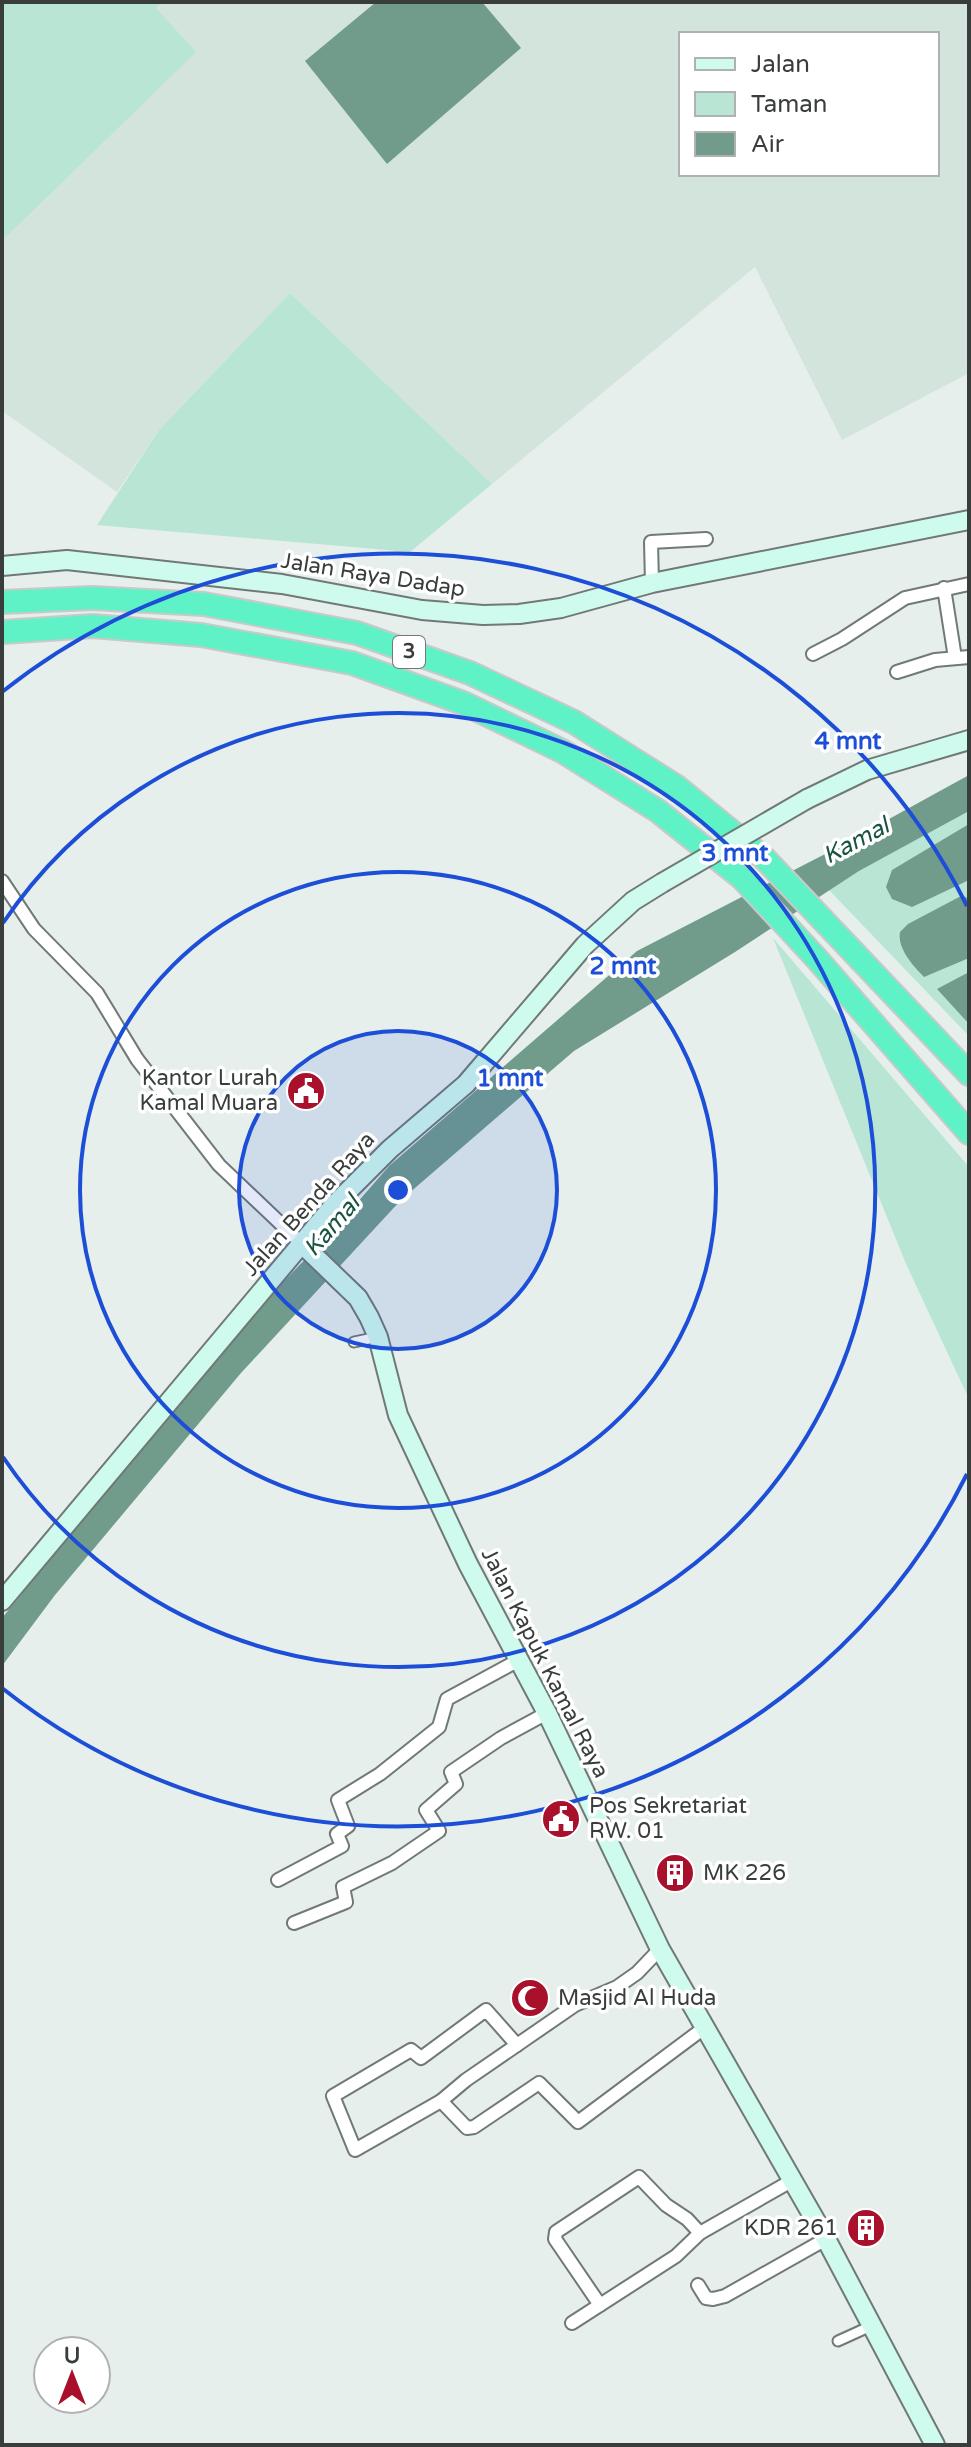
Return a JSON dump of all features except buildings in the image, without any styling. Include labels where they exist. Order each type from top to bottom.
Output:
[{"type":"highway","name":"3","points":[[2,602],[92,598],[204,604],[357,633],[470,673],[574,722],[677,787],[764,858],[969,1074]]},
{"type":"highway","name":"3","points":[[2,632],[93,626],[185,634],[352,663],[463,703],[562,751],[658,811],[742,878],[969,1133]]},
{"type":"highway","name":"3","points":[[933,1033],[969,1048]]},
{"type":"main road","name":"Jalan Raya Dadap","points":[[2,566],[67,560],[282,584],[422,610],[483,615],[519,614],[561,608],[652,583],[969,520]]},
{"type":"main road","name":"Jalan Benda Raya","points":[[2,1601],[207,1354],[306,1249],[334,1205],[390,1149],[466,1084],[585,945],[633,901],[807,799],[867,770],[969,740]]},
{"type":"main road","name":"Jalan Kapuk Kamal Raya","points":[[306,1249],[358,1298],[378,1337],[398,1415],[468,1564],[547,1713],[660,1949],[826,2239],[935,2445]]},
{"type":"street","points":[[652,583],[651,542],[706,539]]},
{"type":"street","points":[[813,654],[905,598],[969,584]]},
{"type":"street","points":[[944,588],[955,658]]},
{"type":"street","points":[[897,672],[935,660],[969,657]]},
{"type":"street","points":[[2,881],[34,929],[97,993],[137,1059],[219,1165],[306,1249]]},
{"type":"street","points":[[354,1342],[378,1337]]},
{"type":"street","points":[[278,1880],[342,1846],[337,1834],[348,1826],[338,1800],[380,1774],[439,1727],[447,1699],[519,1660]]},
{"type":"street","points":[[294,1923],[346,1902],[343,1887],[392,1863],[439,1831],[426,1810],[456,1784],[451,1772],[501,1738],[547,1713]]},
{"type":"street","points":[[517,2045],[486,2010],[421,2058],[411,2050],[333,2096],[356,2150],[441,2101],[466,2080],[517,2045],[575,2005],[617,1987],[637,1973],[660,1949]]},
{"type":"street","points":[[441,2101],[467,2128],[474,2127],[539,2083],[578,2122],[704,2028]]},
{"type":"street","points":[[600,2305],[555,2239],[556,2232],[639,2177],[700,2233]]},
{"type":"street","points":[[572,2323],[676,2256],[700,2233],[793,2180]]},
{"type":"street","points":[[698,2285],[706,2298],[725,2296],[826,2239]]},
{"type":"street","points":[[838,2341],[871,2326]]},
{"type":"shaded area","points":[[162,2],[969,2],[969,373],[842,440],[755,267],[492,484],[290,293],[159,430],[117,492],[2,411],[2,241],[195,52],[155,8]]},
{"type":"green space","points":[[2,2],[162,2],[156,8],[196,52],[2,241]]},
{"type":"green space","points":[[290,293],[492,484],[410,552],[97,525],[159,430]]},
{"type":"green space","points":[[969,811],[969,1036],[829,890]]},
{"type":"green space","points":[[773,938],[969,1167],[969,1399],[907,1266]]},
{"type":"water","points":[[376,2],[482,2],[521,48],[387,164],[305,61]]},
{"type":"water","name":"Kamal","points":[[969,775],[969,811],[859,871],[574,1051],[401,1200],[241,1373],[55,1595],[2,1666],[2,1618],[241,1325],[330,1234],[389,1166],[637,951],[829,852]]},
{"type":"water","points":[[969,824],[969,880],[912,907],[892,899],[886,887],[892,870]]},
{"type":"water","points":[[961,896],[969,901],[969,958],[924,977],[903,950],[900,932],[908,924]]},
{"type":"water","points":[[969,972],[969,1024],[937,989]]},
{"type":"place","name":"Kantor Lurah Kamal Muara","points":[[306,1091]]},
{"type":"place","name":"Pos Sekretariat RW. 01","points":[[561,1819]]},
{"type":"place","name":"MK 226","points":[[675,1873]]},
{"type":"place","name":"Masjid Al Huda","points":[[530,1998]]},
{"type":"place","name":"KDR 261","points":[[866,2228]]}]
